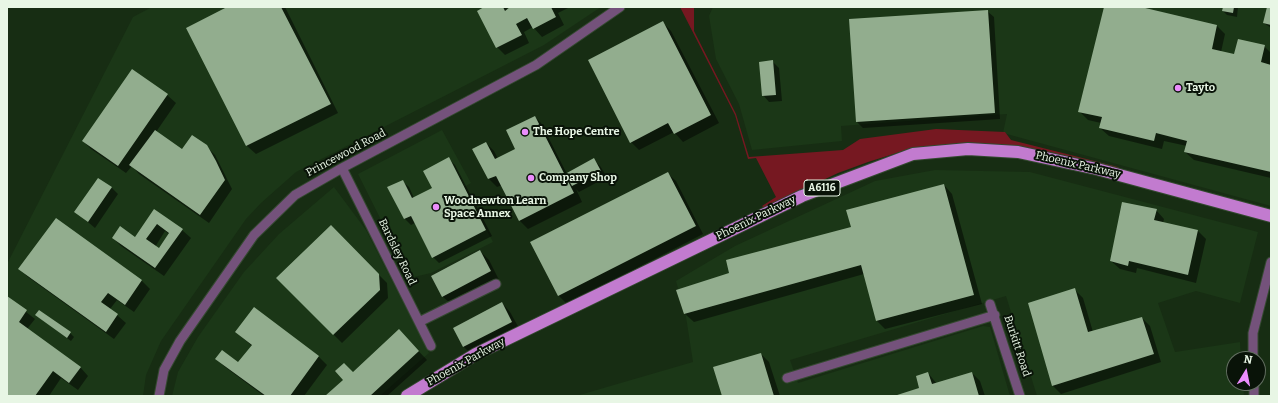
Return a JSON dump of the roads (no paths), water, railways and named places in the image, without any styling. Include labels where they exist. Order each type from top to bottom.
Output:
[{"type":"main road","name":"Phoenix Parkway","points":[[407,396],[476,354],[802,196],[913,154],[968,149],[1018,152],[1098,169],[1271,216]]},
{"type":"street","name":"Princewood Road","points":[[159,396],[164,370],[180,341],[254,235],[296,195],[342,168],[536,65],[620,7]]},
{"type":"street","name":"Bardsley Road","points":[[342,168],[431,346]]},
{"type":"street","points":[[1254,351],[1253,333],[1271,262]]},
{"type":"street","points":[[418,322],[496,284]]},
{"type":"street","name":"Burkitt Road","points":[[990,304],[995,315],[1020,396]]},
{"type":"street","points":[[787,378],[995,315]]},
{"type":"place","name":"Tayto","points":[[1178,88]]},
{"type":"place","name":"The Hope Centre","points":[[525,132]]},
{"type":"place","name":"Company Shop","points":[[531,178]]},
{"type":"place","name":"Woodnewton Learn Space Annex","points":[[436,207]]}]
